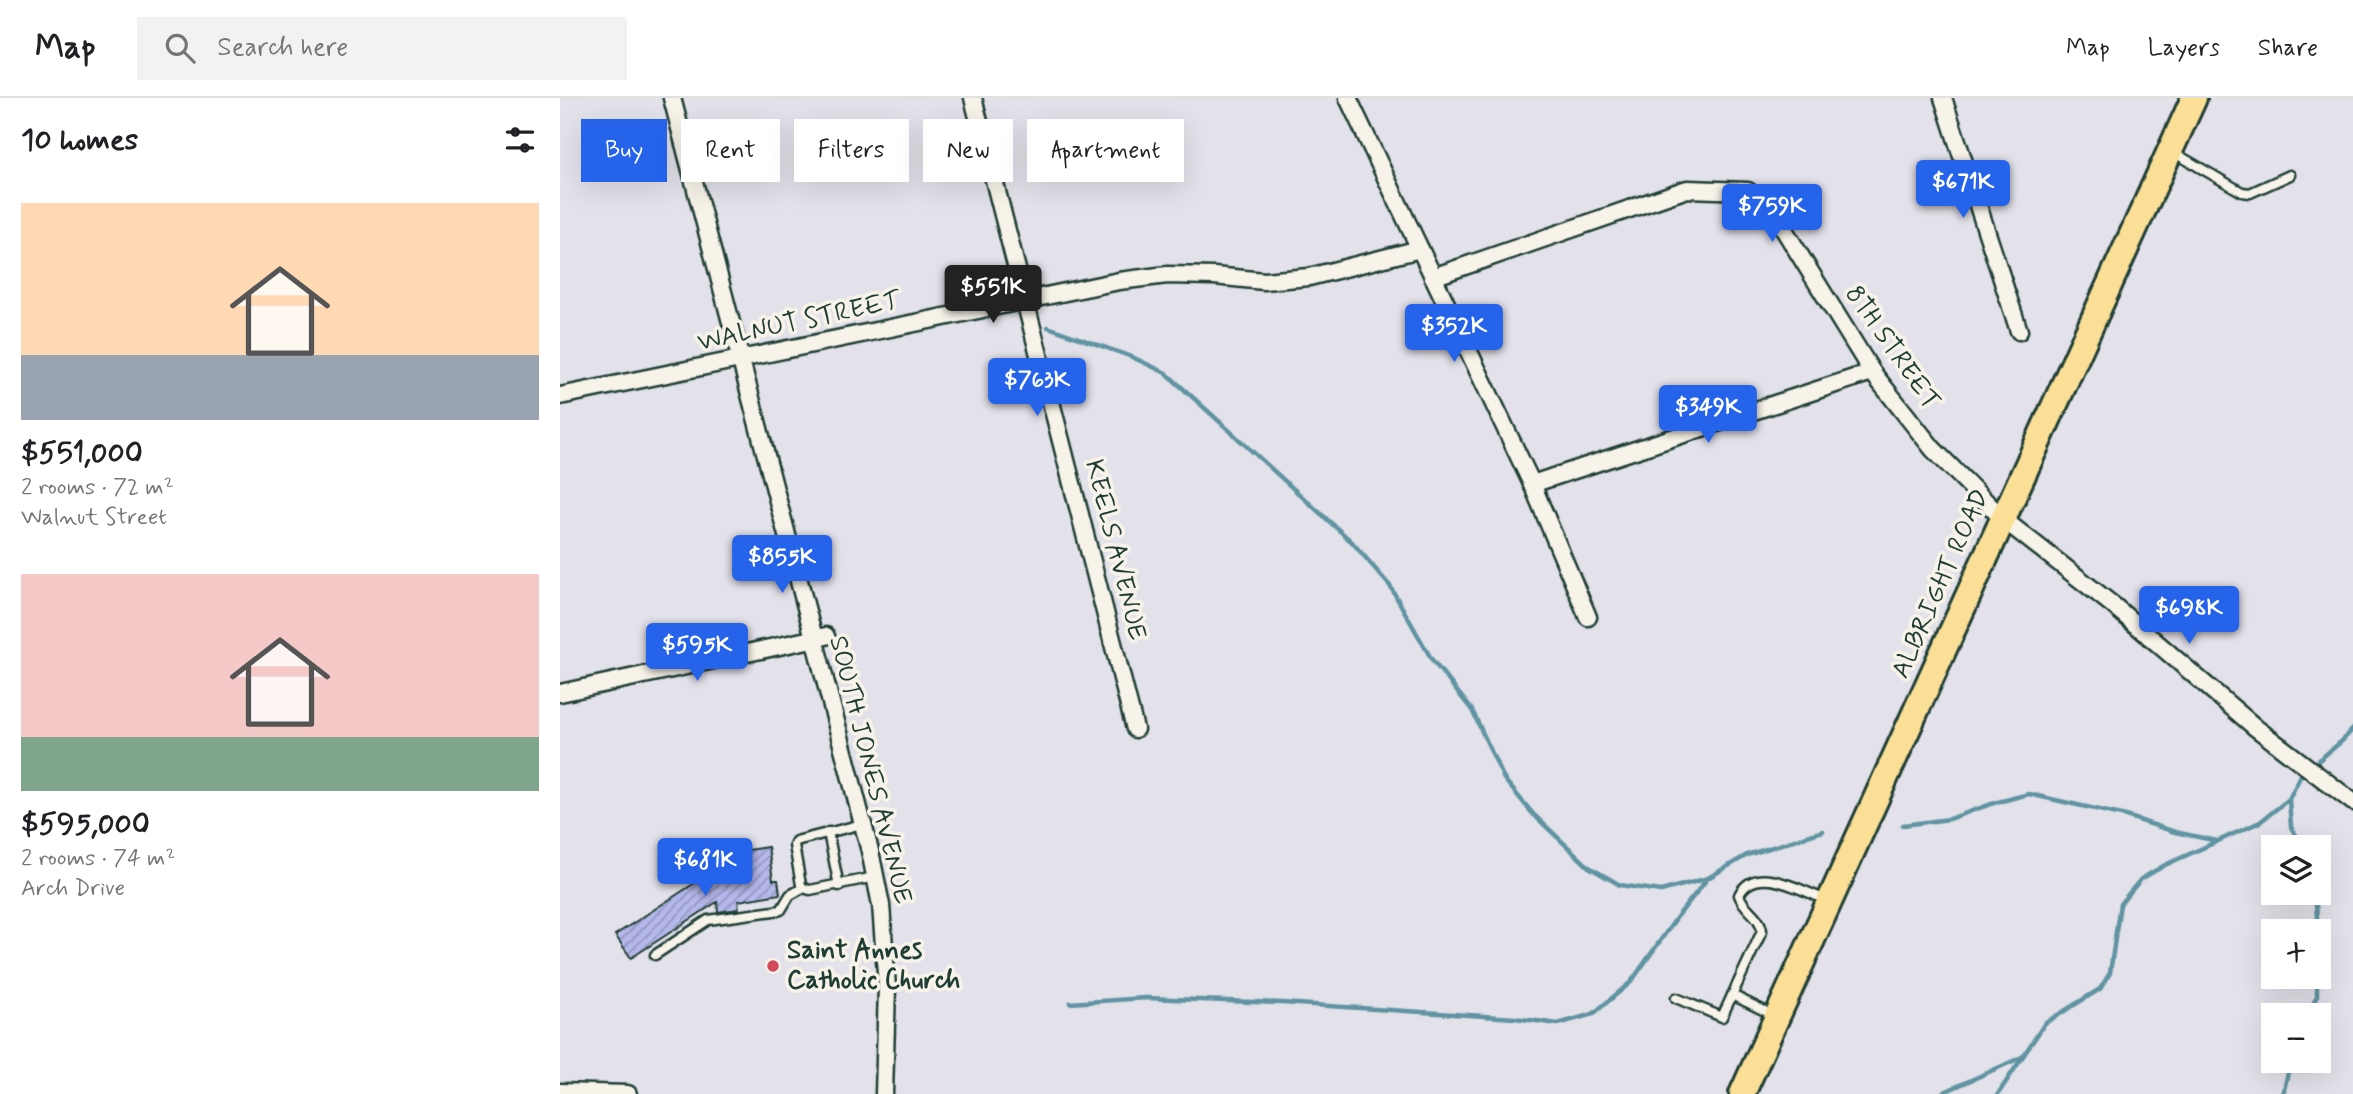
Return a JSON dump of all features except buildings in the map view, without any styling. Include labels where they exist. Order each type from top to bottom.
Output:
[{"type":"highway","name":"ALBRIGHT ROAD","points":[[1742,1094],[2194,98]]},
{"type":"street","name":"SOUTH JONES AVENUE","points":[[672,98],[740,359],[819,638],[875,877],[887,987],[884,1094]]},
{"type":"street","name":"KEELS AVENUE","points":[[973,98],[1135,729]]},
{"type":"street","points":[[1348,98],[1532,484],[1588,617]]},
{"type":"street","points":[[1943,98],[2019,331]]},
{"type":"street","name":"8TH STREET","points":[[1433,277],[1687,189],[1748,191],[1780,223],[1872,372],[1933,449],[2003,519],[2114,606],[2256,728],[2353,802]]},
{"type":"street","name":"WALNUT STREET","points":[[560,396],[1119,281],[1167,275],[1264,281],[1309,277],[1420,249]]},
{"type":"street","points":[[1532,484],[1872,372]]},
{"type":"street","points":[[560,692],[819,638]]},
{"type":"street","points":[[560,1092],[628,1094]]},
{"type":"lane","points":[[2170,151],[2242,192],[2250,193],[2290,175]]},
{"type":"lane","points":[[803,888],[794,845],[796,841],[862,824]]},
{"type":"lane","points":[[828,832],[839,886]]},
{"type":"lane","points":[[655,955],[708,920],[781,910],[790,895],[803,888],[810,890],[839,886],[875,877]]},
{"type":"lane","points":[[1676,998],[1722,1017],[1762,930],[1762,924],[1741,902],[1739,895],[1742,888],[1755,880],[1773,880],[1830,902]]},
{"type":"lane","points":[[1732,995],[1777,1017]]},
{"type":"waterway","points":[[1048,327],[1132,357],[1166,373],[1352,542],[1390,586],[1432,660],[1472,710],[1504,779],[1533,814],[1589,867],[1620,885],[1661,891],[1708,878],[1747,855],[1823,831]]},
{"type":"waterway","points":[[2318,761],[2353,729]]},
{"type":"waterway","points":[[1998,1094],[2045,1023],[2100,989],[2110,973],[2120,904],[2141,879],[2165,865],[2260,822],[2289,799],[2301,775]]},
{"type":"waterway","points":[[1903,825],[1949,819],[2029,794],[2126,816],[2175,832],[2217,841]]},
{"type":"waterway","points":[[2289,800],[2291,827],[2296,835]]},
{"type":"waterway","points":[[1070,1003],[1146,998],[1282,1003],[1515,1018],[1558,1024],[1593,1014],[1631,982],[1707,879]]},
{"type":"waterway","points":[[2316,905],[2317,919]]},
{"type":"waterway","points":[[2314,1003],[2317,989]]},
{"type":"waterway","points":[[1940,1094],[2022,1057]]},
{"type":"waterway","points":[[2283,1094],[2288,1073]]},
{"type":"place","name":"Saint Annes Catholic Church","points":[[773,966]]}]
